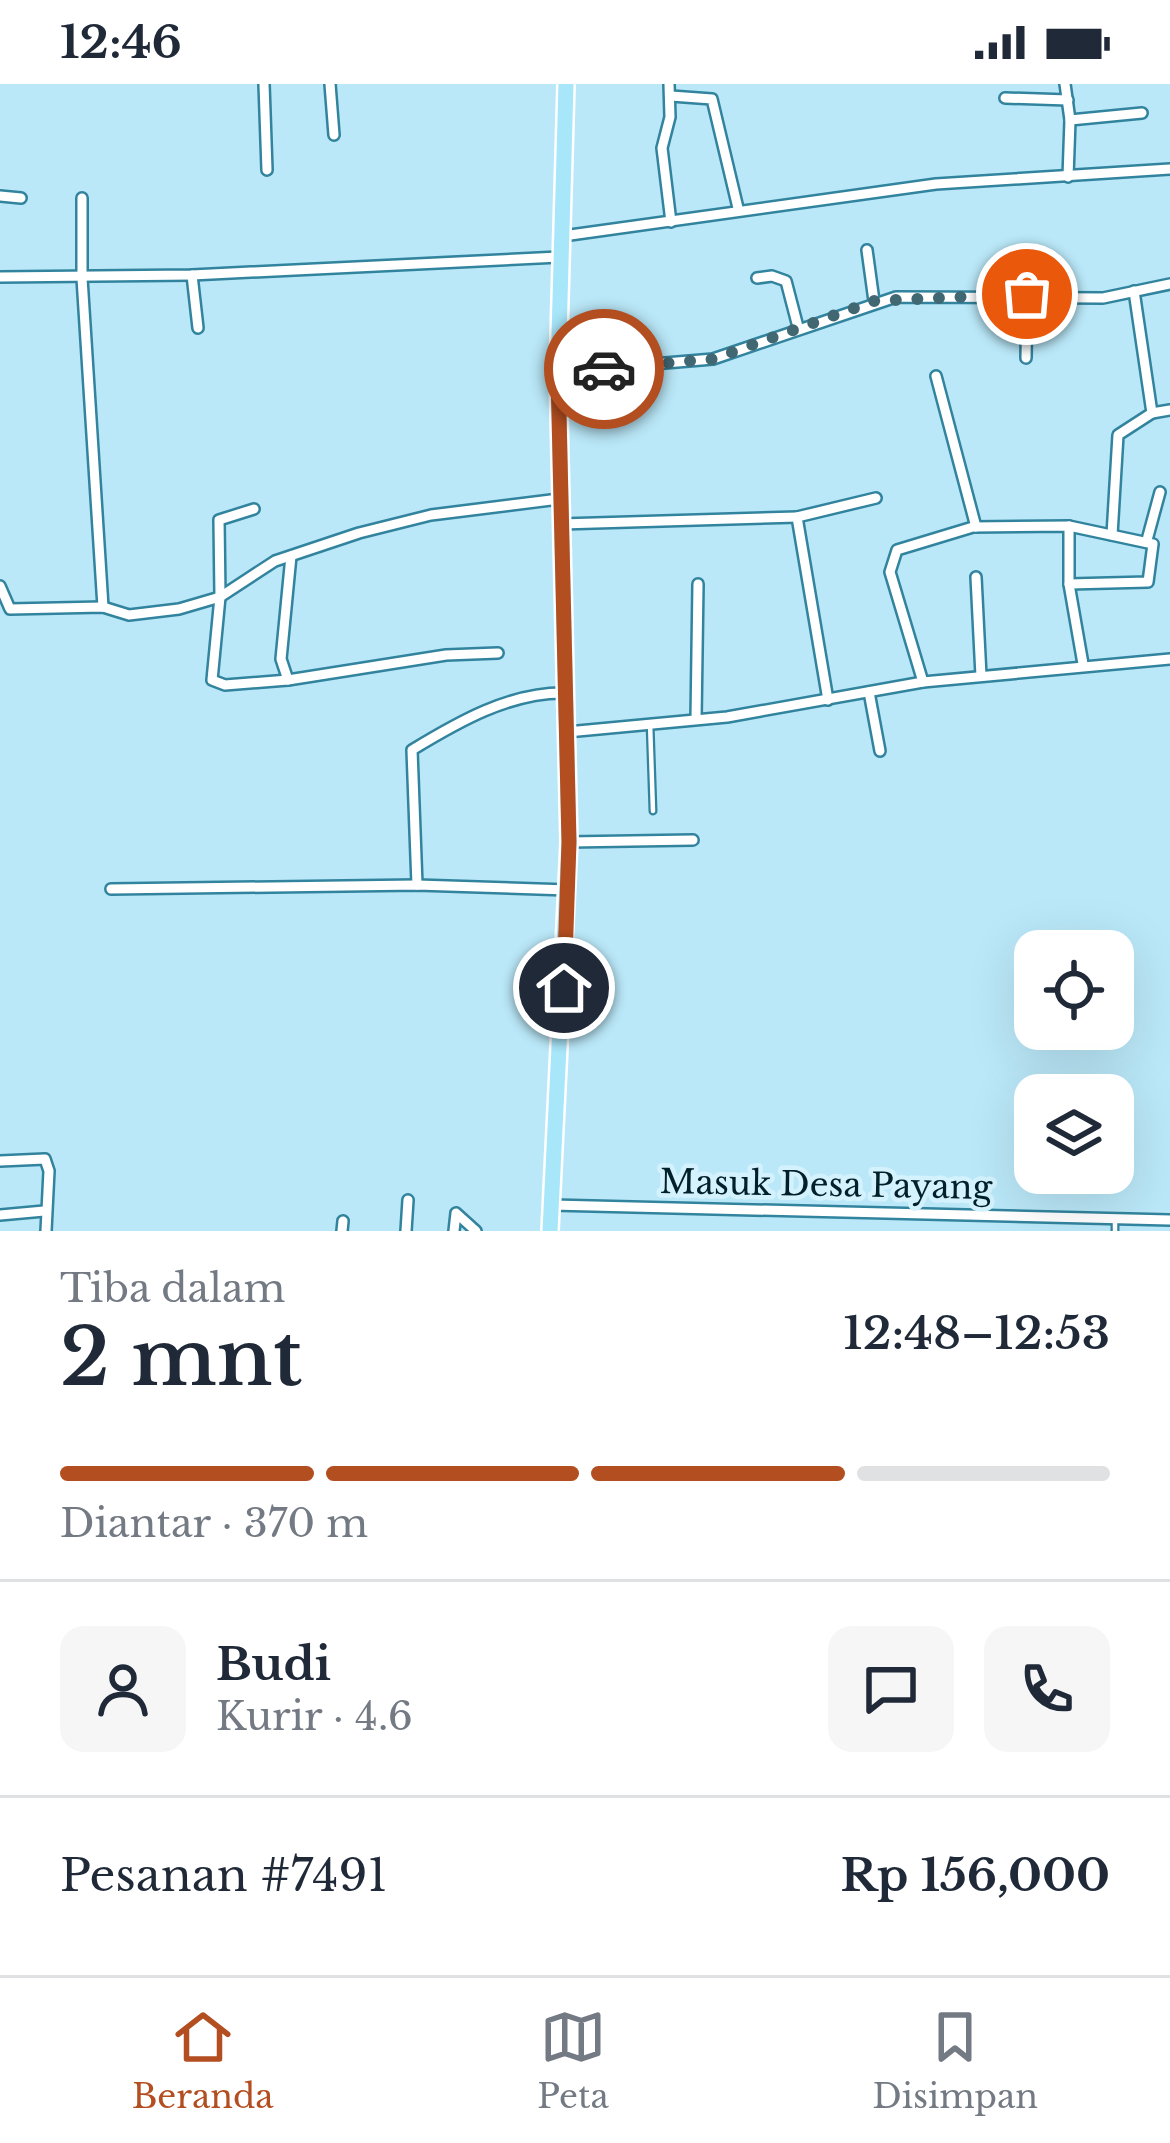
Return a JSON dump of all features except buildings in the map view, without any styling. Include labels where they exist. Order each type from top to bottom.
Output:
[{"type":"main road","points":[[550,1231],[569,842],[558,372],[566,84]]},
{"type":"street","points":[[264,84],[267,170]]},
{"type":"street","points":[[331,84],[334,135]]},
{"type":"street","points":[[1065,84],[1070,120],[1068,177]]},
{"type":"street","points":[[671,222],[662,148],[670,90],[712,99],[738,208]]},
{"type":"street","points":[[1005,98],[1068,100]]},
{"type":"street","points":[[1070,120],[1142,113]]},
{"type":"street","points":[[563,236],[936,184],[1170,169]]},
{"type":"street","points":[[0,196],[21,198]]},
{"type":"street","points":[[82,198],[82,278],[104,607]]},
{"type":"street","points":[[867,250],[874,301]]},
{"type":"street","points":[[0,277],[82,278],[559,257]]},
{"type":"street","points":[[191,274],[198,328]]},
{"type":"street","points":[[757,278],[786,281],[798,327]]},
{"type":"street","points":[[558,372],[713,359],[874,301],[1027,294],[1103,298],[1170,284]]},
{"type":"street","points":[[1134,291],[1152,413]]},
{"type":"street","points":[[1026,358],[1027,294]]},
{"type":"street","points":[[937,376],[976,527]]},
{"type":"street","points":[[1112,535],[1118,435],[1152,413],[1170,410]]},
{"type":"street","points":[[1147,540],[1160,492]]},
{"type":"street","points":[[561,524],[797,517],[876,498]]},
{"type":"street","points":[[0,586],[10,609],[104,607],[142,614],[220,597],[291,556],[430,514],[559,499]]},
{"type":"street","points":[[254,509],[219,520],[214,682],[288,680],[446,655],[498,653]]},
{"type":"street","points":[[797,517],[828,700]]},
{"type":"street","points":[[1069,526],[1069,584],[1083,664]]},
{"type":"street","points":[[923,682],[890,572],[891,556],[917,542],[976,527],[1069,526],[1147,540],[1155,551],[1148,582],[1069,584]]},
{"type":"street","points":[[288,680],[281,659],[291,556]]},
{"type":"street","points":[[976,577],[981,676]]},
{"type":"street","points":[[696,719],[698,584]]},
{"type":"street","points":[[567,732],[696,719],[923,682],[1170,659]]},
{"type":"street","points":[[869,692],[880,752]]},
{"type":"street","points":[[417,885],[412,750],[447,727],[480,717],[519,695],[565,693]]},
{"type":"street","points":[[569,842],[693,840]]},
{"type":"street","points":[[111,889],[417,885],[568,890]]},
{"type":"street","points":[[0,1160],[45,1159],[49,1171],[46,1231]]},
{"type":"street","points":[[406,1231],[409,1200]]},
{"type":"street","name":"Masuk Desa Payang","points":[[552,1204],[1052,1217],[1115,1225],[1170,1220]]},
{"type":"street","points":[[0,1215],[44,1210]]},
{"type":"street","points":[[454,1231],[456,1214],[476,1231]]},
{"type":"street","points":[[1051,1231],[1052,1217]]},
{"type":"lane","points":[[650,723],[652,811]]},
{"type":"way so far","points":[[604,369],[713,359],[896,297],[1027,294]]},
{"type":"route","points":[[564,988],[569,842],[558,372],[604,369]]}]
